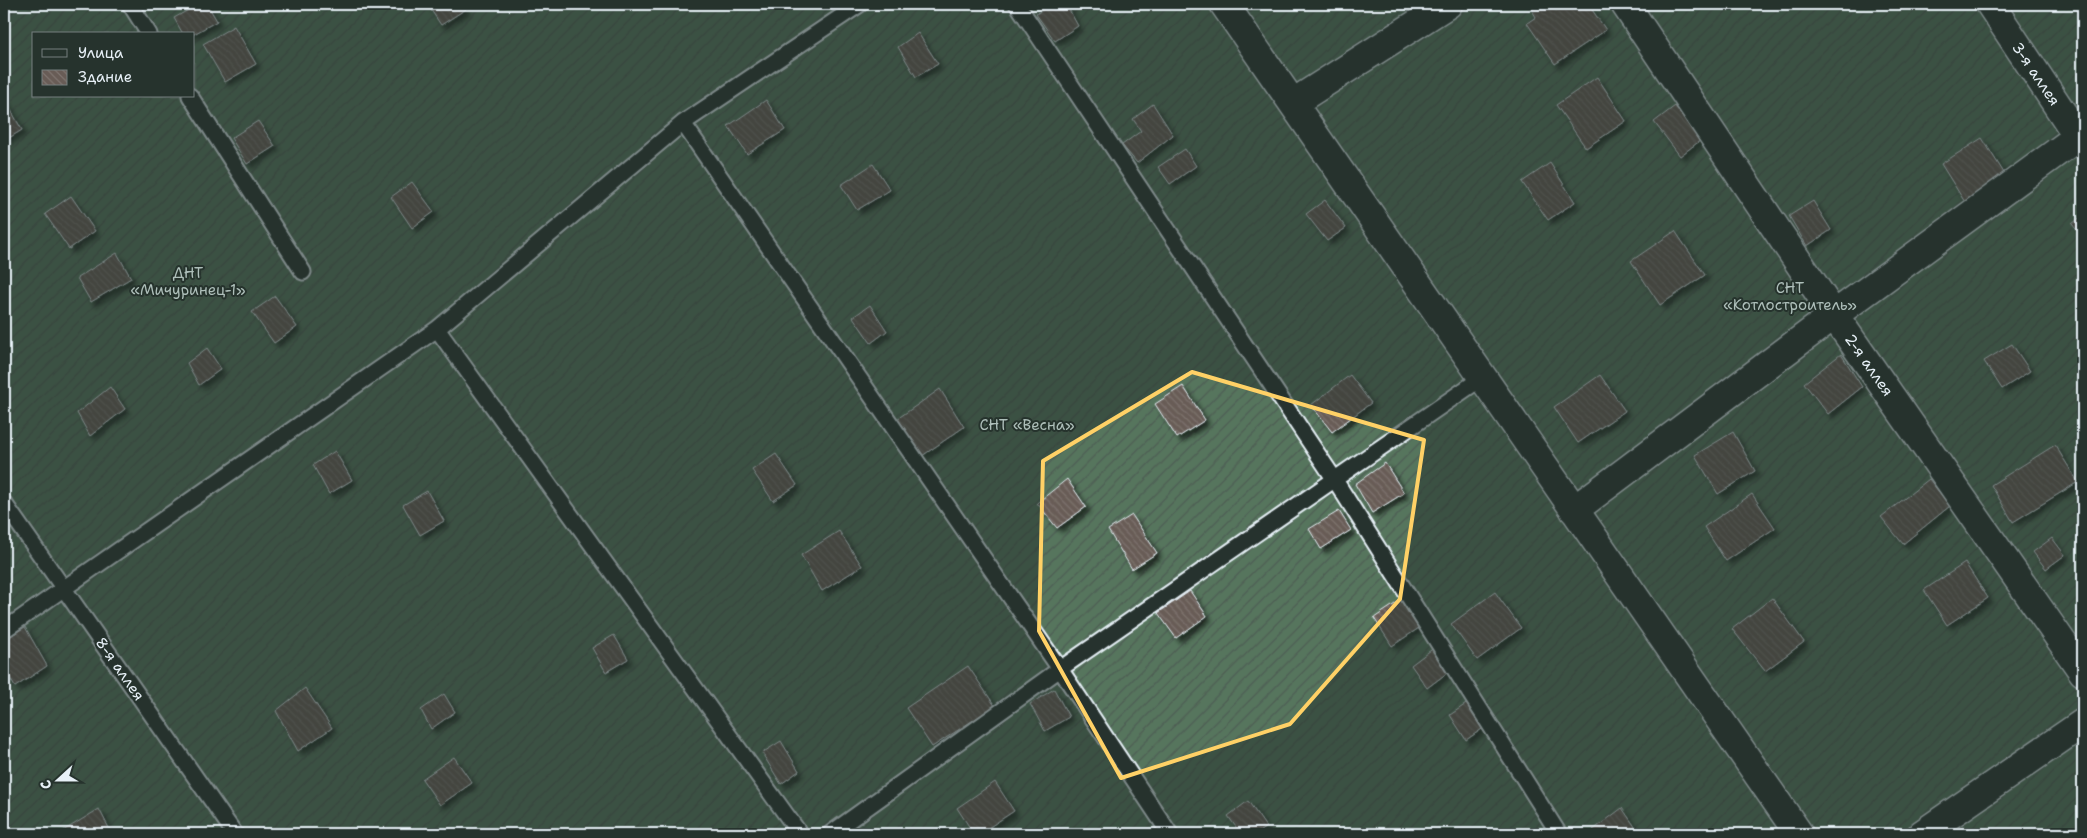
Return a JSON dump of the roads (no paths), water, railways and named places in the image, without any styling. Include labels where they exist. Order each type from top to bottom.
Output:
[{"type":"street","points":[[1224,4],[1799,834]]},
{"type":"street","points":[[1292,103],[1448,4]]},
{"type":"street","name":"2-я аллея","points":[[1625,4],[1834,315],[2083,672]]},
{"type":"street","name":"3-я аллея","points":[[1990,4],[2082,138]]},
{"type":"street","points":[[1574,510],[1834,315],[2082,138]]},
{"type":"street","points":[[1922,834],[2083,722]]},
{"type":"lane","points":[[130,4],[148,32]]},
{"type":"lane","points":[[4,630],[437,329],[683,123],[860,4]]},
{"type":"lane","points":[[1017,4],[1335,480],[1559,834]]},
{"type":"lane","points":[[191,98],[303,272]]},
{"type":"lane","points":[[683,123],[1060,669],[1170,834]]},
{"type":"lane","points":[[437,329],[800,834]]},
{"type":"lane","points":[[830,834],[1060,669],[1483,377]]},
{"type":"lane","name":"8-я аллея","points":[[4,503],[235,834]]},
{"type":"park label","name":"ДНТ «Мичуринец-1»","points":[[188,282]]},
{"type":"park label","name":"СНТ «Котлостроитель»","points":[[1790,296]]},
{"type":"park label","name":"СНТ «Весна»","points":[[1027,425]]}]
